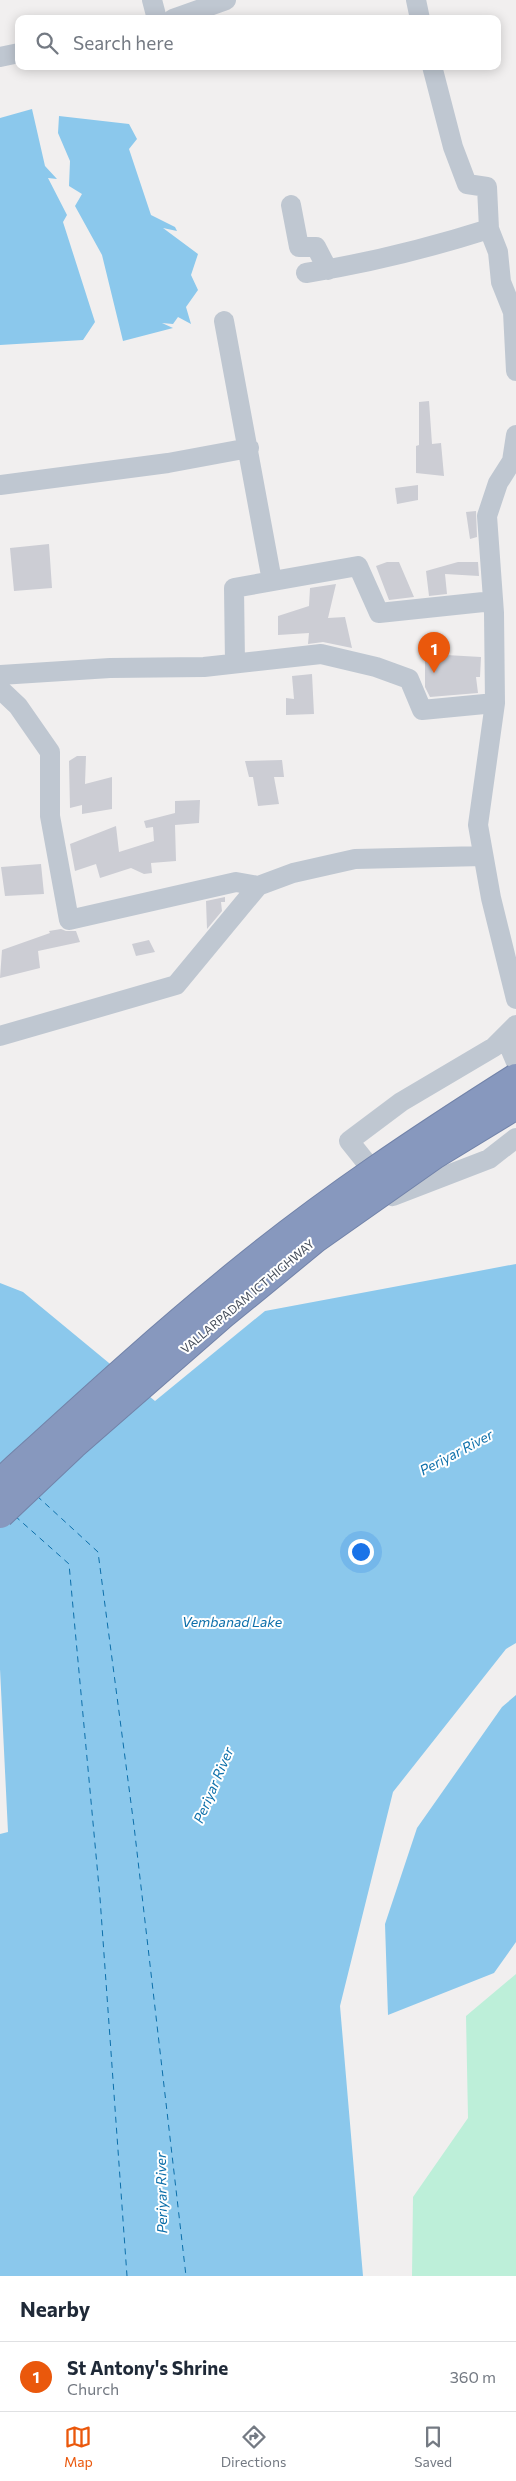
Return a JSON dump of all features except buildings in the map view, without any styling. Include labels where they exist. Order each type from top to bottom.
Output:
[{"type":"highway","name":"VALLARPADAM ICT HIGHWAY","points":[[0,1483],[70,1419],[240,1271],[368,1175],[436,1128],[516,1078]]},
{"type":"highway","name":"VALLARPADAM ICT HIGHWAY","points":[[0,1514],[73,1445],[214,1321],[316,1238],[434,1155],[516,1105]]},
{"type":"street","points":[[152,0],[156,15]]},
{"type":"street","points":[[184,15],[226,0]]},
{"type":"street","points":[[416,0],[419,15]]},
{"type":"street","points":[[0,57],[15,54]]},
{"type":"street","points":[[433,70],[453,147],[467,184],[487,187],[489,229],[498,252],[501,282],[513,312],[516,371]]},
{"type":"street","points":[[291,205],[299,247],[316,247],[328,270]]},
{"type":"street","points":[[306,273],[354,266],[426,249],[489,229]]},
{"type":"street","points":[[224,321],[249,448],[272,581]]},
{"type":"street","points":[[516,435],[514,462],[498,483],[487,516],[493,601],[495,703],[478,825],[483,856],[516,999]]},
{"type":"street","points":[[0,485],[168,463],[249,448]]},
{"type":"street","points":[[235,664],[234,588],[358,566],[378,613],[493,601]]},
{"type":"street","points":[[0,675],[235,664],[321,654],[376,667],[409,679],[422,710],[495,703]]},
{"type":"street","points":[[0,689],[18,706],[50,752],[50,816],[69,920],[236,882],[258,886]]},
{"type":"street","points":[[0,1036],[176,984],[258,886],[293,873],[355,859],[483,856]]},
{"type":"street","points":[[510,1030],[516,1062]]},
{"type":"street","points":[[510,1030],[494,1047],[401,1102],[349,1141],[393,1196],[489,1159],[516,1138]]},
{"type":"green space","points":[[516,1974],[516,2276],[412,2276],[413,2197],[468,2118],[466,2016]]},
{"type":"water","points":[[32,109],[45,166],[57,179],[48,178],[67,215],[63,222],[95,322],[83,340],[0,345],[0,118]]},
{"type":"water","points":[[59,116],[129,124],[137,139],[129,149],[151,215],[175,227],[177,231],[163,228],[198,254],[191,275],[198,290],[186,307],[191,324],[178,317],[173,324],[162,323],[173,328],[123,341],[102,255],[75,206],[82,194],[69,186],[70,161],[58,133]]},
{"type":"water","name":"Vembanad Lake","points":[[516,1264],[516,1643],[506,1649],[393,1792],[340,2006],[363,2276],[0,2276],[0,1834],[8,1832],[0,1669],[0,1283],[23,1292],[155,1401],[265,1311]]},
{"type":"water","points":[[516,1695],[516,1942],[494,1973],[388,2015],[385,1924],[417,1828],[502,1707]]},
{"type":"ferry route","points":[[37,1496],[98,1552],[134,1826],[186,2276]]},
{"type":"ferry route","points":[[15,1516],[69,1564],[100,1898],[127,2276]]},
{"type":"place","name":"St Antony's Shrine","points":[[434,673]]},
{"type":"water label","name":"Periyar River","points":[[456,1452]]},
{"type":"water label","name":"Periyar River","points":[[213,1785]]},
{"type":"water label","name":"Periyar River","points":[[161,2193]]}]
